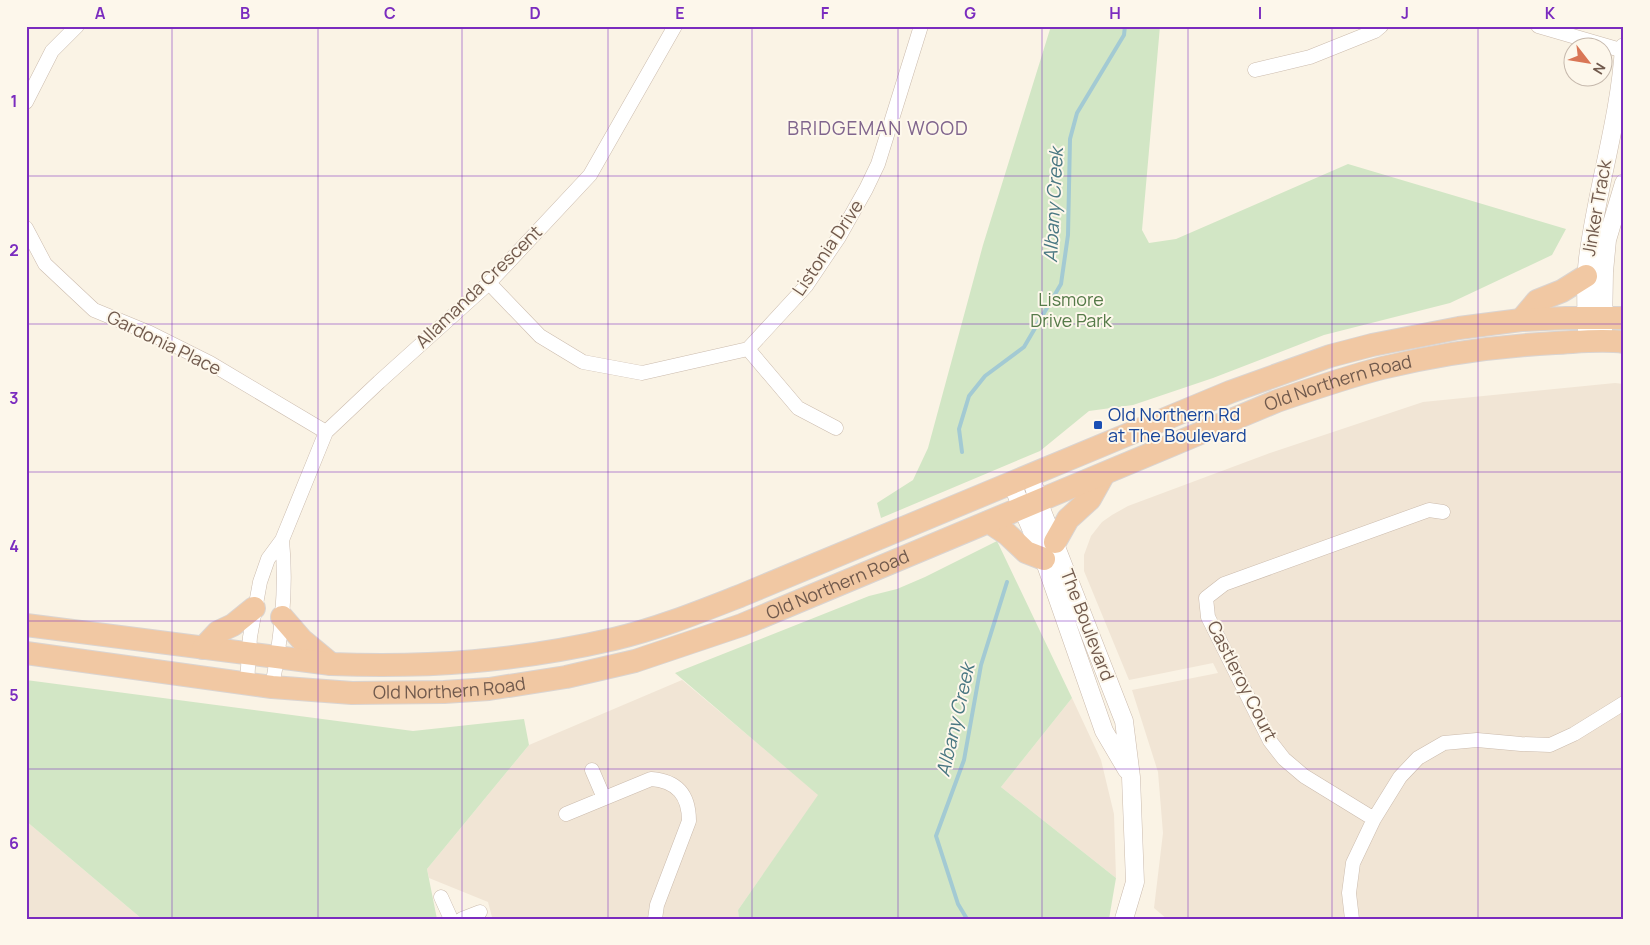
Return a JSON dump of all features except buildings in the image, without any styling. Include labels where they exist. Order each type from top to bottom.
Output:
[{"type":"highway","points":[[1521,320],[1537,301],[1562,291],[1586,276]]},
{"type":"highway","name":"Old Northern Road","points":[[26,625],[331,664],[375,666],[436,665],[480,662],[531,655],[615,638],[671,622],[740,596],[1230,392],[1330,356],[1425,334],[1521,320],[1605,318]]},
{"type":"highway","name":"Old Northern Road","points":[[26,653],[272,687],[352,694],[489,689],[595,671],[635,661],[742,625],[1277,401],[1383,368],[1439,356],[1523,344],[1605,341]]},
{"type":"highway","points":[[990,522],[1011,537],[1026,552],[1049,551],[1068,520],[1090,499],[1104,474]]},
{"type":"highway","points":[[203,648],[218,632],[233,625],[254,608]]},
{"type":"highway","points":[[282,617],[302,640],[331,664]]},
{"type":"street","points":[[26,102],[52,51],[77,26]]},
{"type":"street","name":"Allamanda Crescent","points":[[247,683],[254,608],[260,582],[268,559],[282,540],[326,432],[488,283],[590,175],[675,26]]},
{"type":"street","name":"Listonia Drive","points":[[748,350],[806,286],[840,236],[866,189],[878,164],[922,26]]},
{"type":"street","points":[[1255,70],[1310,57],[1375,31],[1381,26]]},
{"type":"street","points":[[1538,26],[1624,51]]},
{"type":"street","name":"Jinker Track","points":[[1605,318],[1586,276],[1619,90],[1624,47]]},
{"type":"street","name":"Jinker Track","points":[[1605,341],[1604,264],[1607,240],[1624,183]]},
{"type":"street","name":"Gardonia Place","points":[[26,228],[45,264],[94,310],[150,333],[210,363],[326,432]]},
{"type":"street","points":[[488,283],[540,336],[583,362],[642,374],[748,350],[798,408],[836,428]]},
{"type":"street","name":"The Boulevard","points":[[1021,480],[1049,551],[1124,721],[1131,776],[1135,882],[1124,919]]},
{"type":"street","name":"Castleroy Court","points":[[1374,819],[1304,776],[1284,759],[1270,742],[1208,617],[1206,598],[1224,584],[1429,510],[1443,512]]},
{"type":"street","name":"Allamanda Crescent","points":[[272,687],[282,617],[284,568],[282,540]]},
{"type":"street","points":[[1352,919],[1349,893],[1353,863],[1374,819],[1400,777],[1418,758],[1444,743],[1477,740],[1550,745],[1574,734],[1624,703]]},
{"type":"street","points":[[592,770],[604,798]]},
{"type":"street","points":[[566,814],[651,779],[664,780],[675,786],[682,794],[689,807],[689,821],[657,905],[655,919]]},
{"type":"street","points":[[441,897],[451,919]]},
{"type":"street","points":[[462,919],[480,912]]},
{"type":"shaded area","points":[[1615,383],[1624,384],[1624,919],[1167,919],[1154,908],[1163,833],[1158,772],[1132,690],[1218,673],[1213,663],[1129,680],[1084,571],[1084,555],[1091,536],[1102,522],[1128,506],[1273,452],[1423,402]]},
{"type":"shaded area","points":[[682,680],[819,795],[738,910],[739,919],[491,919],[488,902],[429,878],[427,869],[529,745]]},
{"type":"shaded area","points":[[1072,698],[1101,760],[1114,814],[1116,878],[1001,787]]},
{"type":"shaded area","points":[[26,821],[142,919],[26,919]]},
{"type":"green space","name":"Lismore Drive Park","points":[[1051,26],[1160,26],[1142,230],[1149,243],[1176,239],[1348,164],[1566,229],[1552,255],[1450,303],[1324,335],[1213,378],[1133,405],[1089,411],[1040,451],[881,518],[877,503],[913,480],[928,448],[983,245]]},
{"type":"green space","points":[[997,541],[1072,698],[1001,787],[1116,878],[1109,919],[739,919],[738,910],[818,795],[675,673],[869,596],[897,589]]},
{"type":"green space","points":[[26,680],[413,731],[524,719],[529,745],[427,869],[437,919],[142,919],[26,821]]},
{"type":"waterway","name":"Albany Creek","points":[[962,452],[959,429],[969,396],[985,376],[1024,347],[1061,284],[1068,235],[1070,139],[1077,113],[1124,35],[1125,26]]},
{"type":"waterway","name":"Albany Creek","points":[[967,919],[958,904],[936,836],[964,760],[981,665],[1007,582]]},
{"type":"place","name":"Old Northern Rd at The Boulevard","points":[[1098,425]]},
{"type":"district","name":"BRIDGEMAN WOOD","points":[[878,128]]}]
